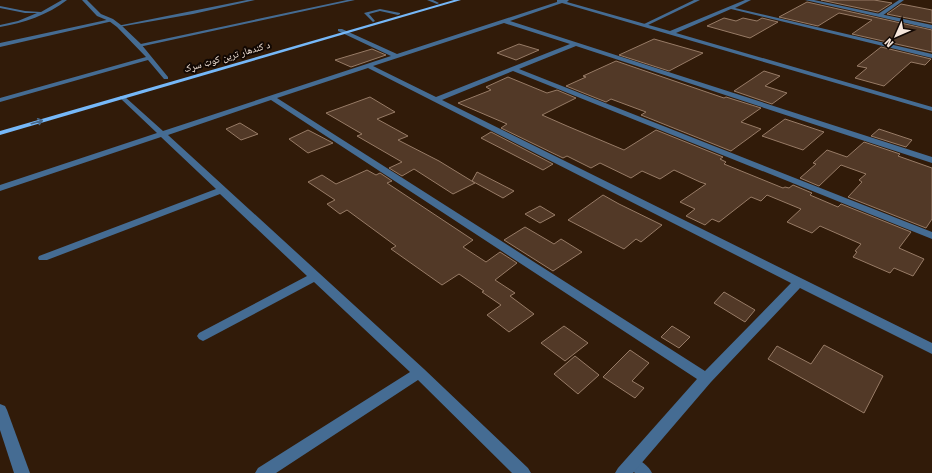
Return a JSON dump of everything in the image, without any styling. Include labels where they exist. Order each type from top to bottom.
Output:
[{"type":"main road","name":"د کندهار ترين کوټ سړک","points":[[0,133],[343,32],[373,21],[448,0]]},
{"type":"main road","name":"د کندهار ترين کوټ سړک","points":[[0,126],[166,78],[459,0]]},
{"type":"street","points":[[84,0],[99,15],[111,20],[139,45],[166,78]]},
{"type":"street","points":[[671,32],[749,0]]},
{"type":"street","points":[[807,0],[932,27]]},
{"type":"street","points":[[0,188],[398,57],[562,1],[932,109]]},
{"type":"street","points":[[731,8],[932,56]]},
{"type":"street","points":[[505,20],[932,160]]},
{"type":"street","points":[[343,32],[398,57]]},
{"type":"street","points":[[436,100],[575,44]]},
{"type":"street","points":[[0,100],[150,58]]},
{"type":"street","points":[[368,66],[932,349]]},
{"type":"street","points":[[512,69],[932,236]]},
{"type":"street","points":[[122,97],[419,373],[523,473]]},
{"type":"street","points":[[272,98],[706,378]]},
{"type":"street","points":[[43,258],[222,190]]},
{"type":"street","points":[[203,336],[315,276]]},
{"type":"street","points":[[623,473],[706,378],[799,282]]},
{"type":"street","points":[[263,473],[419,373]]},
{"type":"street","points":[[0,410],[22,473]]},
{"type":"lane","points":[[0,26],[19,22],[43,12],[65,0]]},
{"type":"lane","points":[[119,26],[193,13],[253,0]]},
{"type":"lane","points":[[139,45],[269,19],[353,0]]},
{"type":"lane","points":[[429,0],[437,3]]},
{"type":"lane","points":[[644,25],[698,0]]},
{"type":"lane","points":[[880,15],[902,0]]},
{"type":"lane","points":[[0,7],[25,12],[43,12]]},
{"type":"lane","points":[[373,21],[366,13],[380,10],[398,14]]},
{"type":"lane","points":[[0,45],[111,20]]},
{"type":"lane","points":[[633,463],[645,473]]},
{"type":"building","points":[[821,0],[874,0],[892,3],[878,12]]},
{"type":"building","points":[[807,2],[932,30],[932,52],[852,34],[872,20],[839,13],[818,26],[779,17]]},
{"type":"building","points":[[901,4],[932,10],[932,23],[887,14]]},
{"type":"building","points":[[724,18],[736,21],[743,18],[757,21],[762,18],[778,22],[750,38],[707,26]]},
{"type":"building","points":[[654,39],[703,53],[669,71],[619,55]]},
{"type":"building","points":[[519,44],[539,50],[516,60],[497,53]]},
{"type":"building","points":[[881,47],[931,59],[925,65],[911,62],[884,86],[855,78],[867,68],[857,66]]},
{"type":"building","points":[[372,49],[386,55],[351,67],[335,60]]},
{"type":"building","points":[[616,61],[724,98],[726,97],[761,108],[741,122],[761,129],[731,151],[641,115],[646,112],[611,99],[606,102],[566,86],[586,77],[583,76]]},
{"type":"building","points":[[764,71],[780,76],[765,86],[787,93],[772,104],[734,91]]},
{"type":"building","points":[[508,77],[547,93],[557,90],[576,98],[542,115],[567,126],[624,150],[656,130],[723,157],[720,159],[726,162],[724,164],[783,188],[789,188],[793,185],[812,193],[810,195],[838,207],[841,204],[911,232],[899,248],[924,259],[913,276],[894,268],[890,273],[853,257],[857,252],[855,251],[861,244],[820,226],[812,233],[787,222],[801,209],[767,195],[761,201],[751,197],[719,222],[712,219],[705,225],[686,216],[695,209],[680,202],[706,184],[674,170],[660,179],[642,171],[631,178],[600,163],[591,168],[567,156],[563,158],[501,128],[507,124],[458,103],[491,90],[486,87]]},
{"type":"building","points":[[370,97],[395,112],[377,119],[408,136],[398,140],[439,161],[475,183],[453,194],[414,169],[402,176],[389,168],[402,162],[357,136],[362,134],[326,113]]},
{"type":"building","points":[[785,119],[824,132],[803,150],[762,136]]},
{"type":"building","points":[[240,123],[258,134],[241,140],[226,129]]},
{"type":"building","points":[[879,129],[912,140],[906,147],[871,136]]},
{"type":"building","points":[[308,130],[333,143],[308,153],[289,139]]},
{"type":"building","points":[[491,132],[553,164],[543,170],[481,138]]},
{"type":"building","points":[[864,142],[900,154],[898,156],[932,168],[932,219],[926,228],[848,197],[862,182],[859,180],[866,174],[841,165],[819,186],[800,178],[816,164],[813,163],[827,150],[847,157]]},
{"type":"building","points":[[367,170],[376,175],[380,173],[392,181],[387,183],[473,240],[463,247],[486,262],[500,252],[517,263],[495,280],[515,293],[510,296],[534,314],[509,332],[487,315],[501,305],[482,292],[484,291],[459,274],[442,285],[391,249],[396,246],[347,210],[340,214],[327,204],[335,200],[308,182],[322,175],[336,184]]},
{"type":"building","points":[[477,172],[514,191],[503,198],[472,181]]},
{"type":"building","points":[[603,195],[662,225],[641,242],[636,239],[624,249],[568,220]]},
{"type":"building","points":[[540,206],[555,215],[540,223],[525,214]]},
{"type":"building","points":[[525,227],[554,244],[561,239],[582,252],[553,271],[504,240]]},
{"type":"building","points":[[724,292],[755,310],[745,322],[714,303]]},
{"type":"building","points":[[564,326],[588,343],[565,361],[541,343]]},
{"type":"building","points":[[672,326],[690,337],[679,348],[661,337]]},
{"type":"building","points":[[824,345],[883,376],[864,413],[768,359],[777,346],[811,364]]},
{"type":"building","points":[[630,350],[649,363],[632,381],[644,388],[635,398],[603,377]]},
{"type":"building","points":[[575,356],[599,375],[578,394],[554,374]]}]
